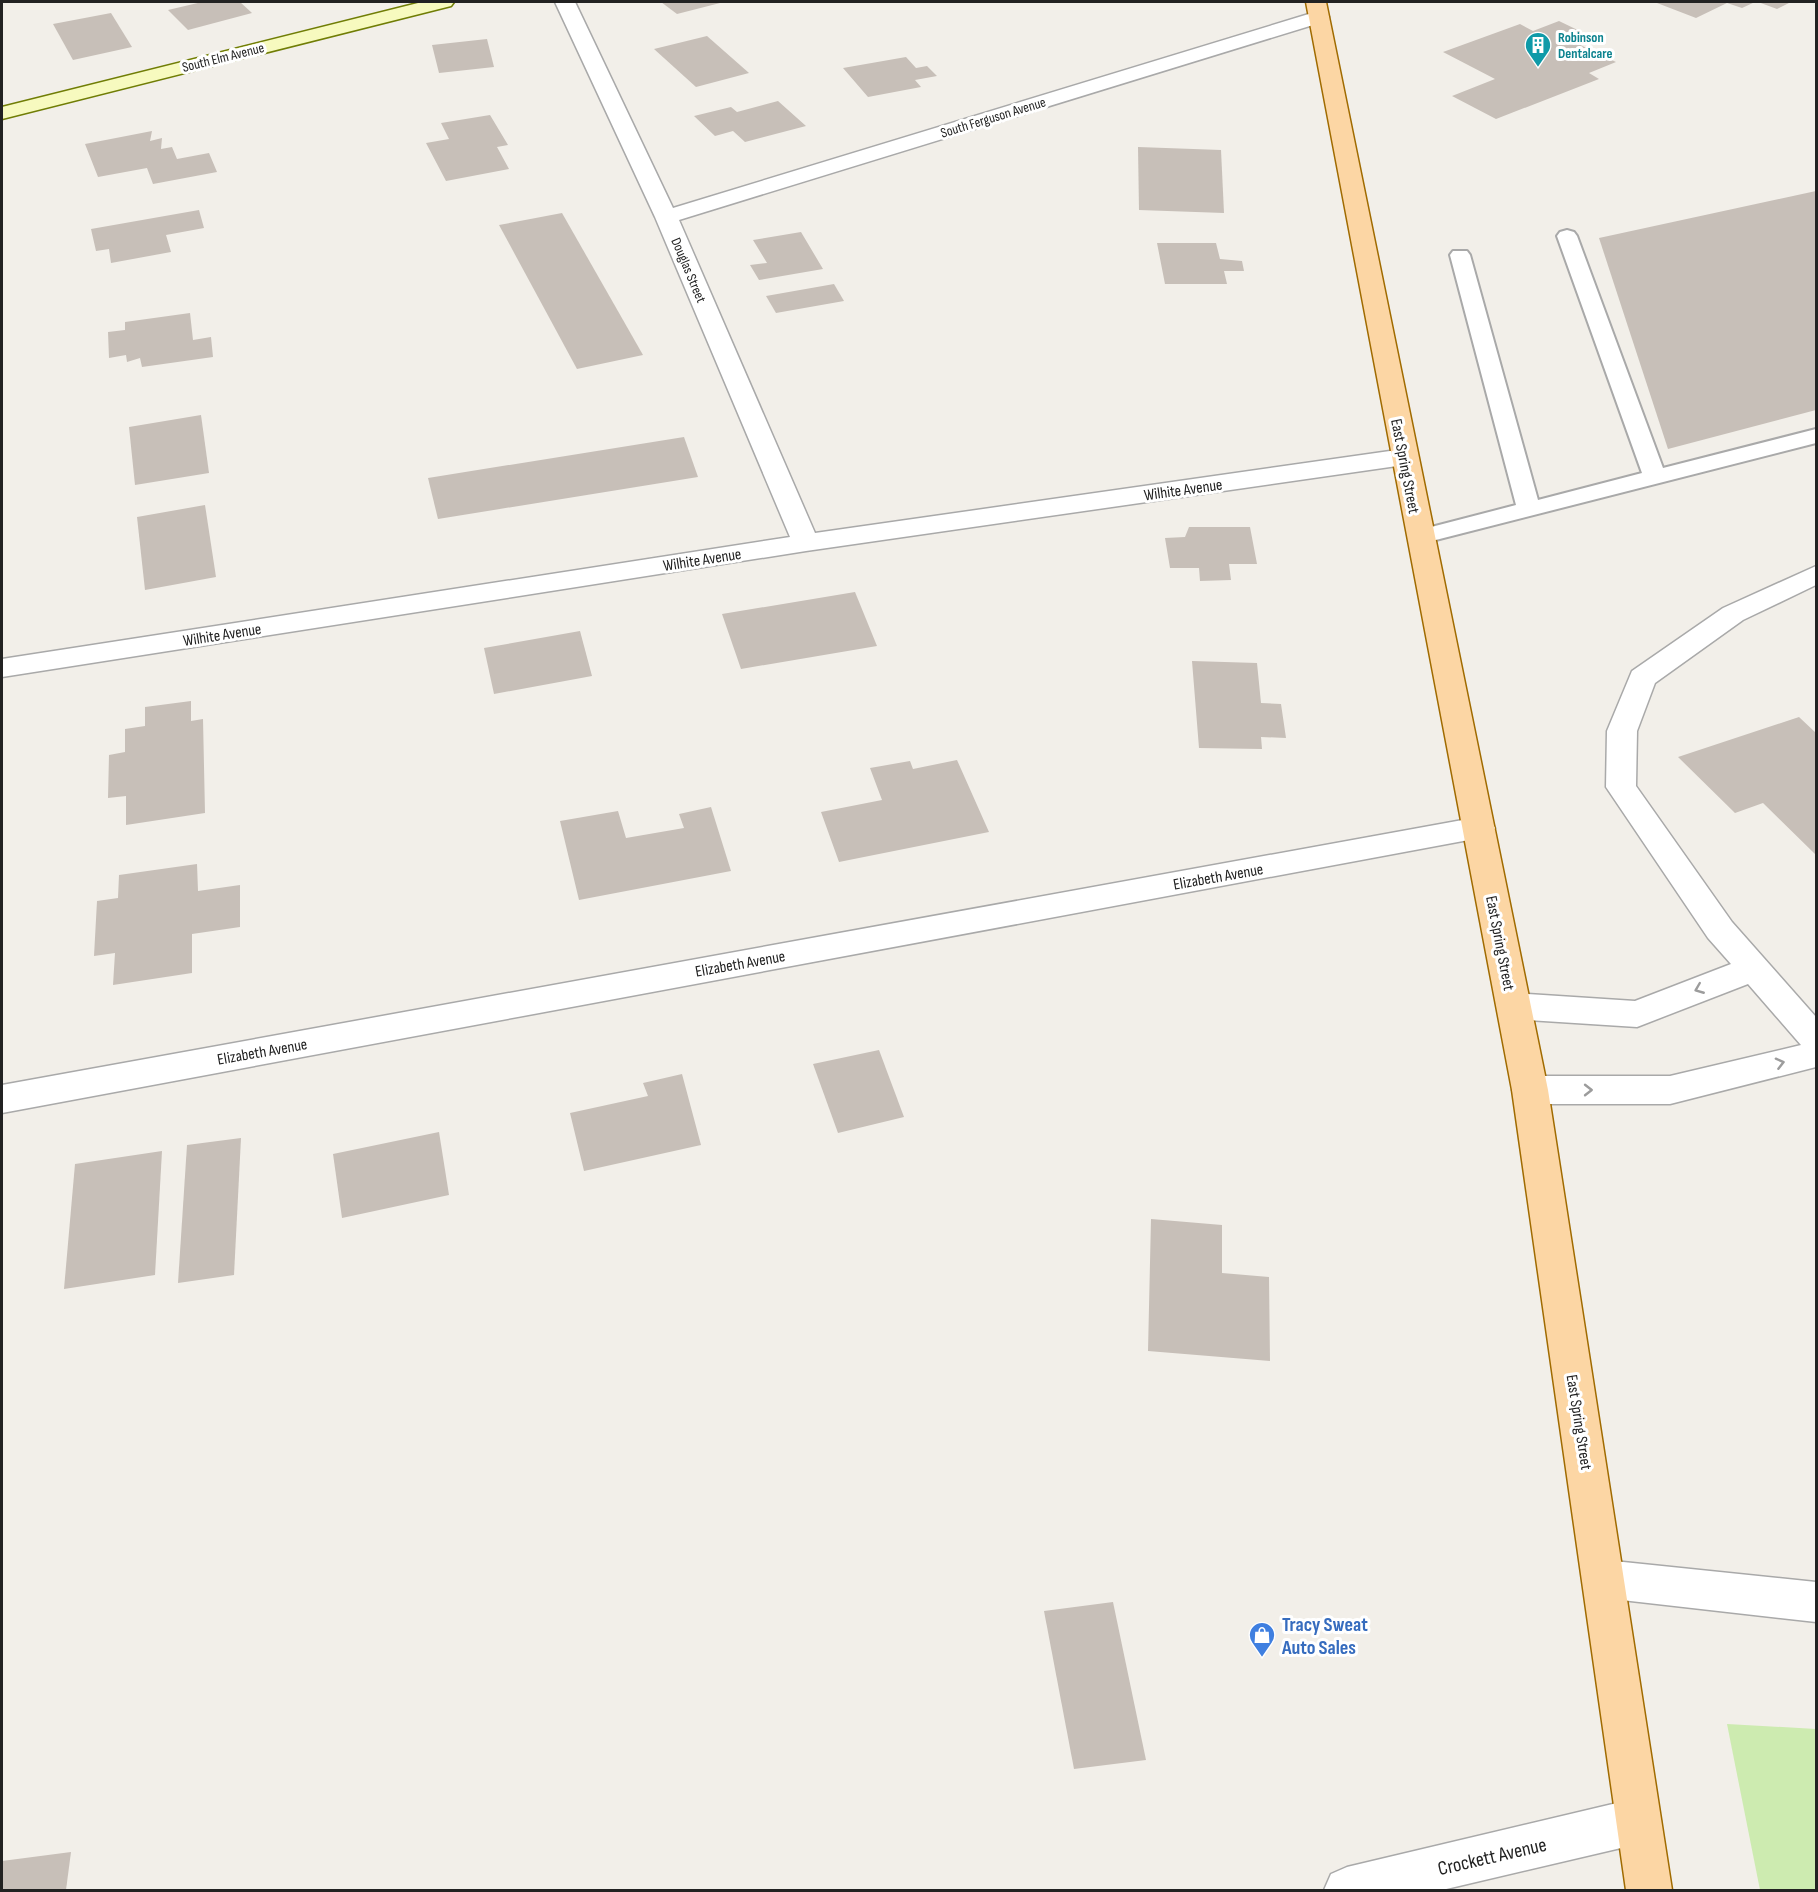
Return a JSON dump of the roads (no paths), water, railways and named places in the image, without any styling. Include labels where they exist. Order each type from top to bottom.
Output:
[{"type":"main road","name":"East Spring Street","points":[[1318,9],[1404,457],[1530,1090],[1650,1890]]},
{"type":"street","name":"South Elm Avenue","points":[[2,113],[444,2]]},
{"type":"street","name":"Douglas Street","points":[[565,2],[666,217],[806,543]]},
{"type":"street","name":"South Ferguson Avenue","points":[[666,217],[1318,9]]},
{"type":"street","name":"Wilhite Avenue","points":[[2,668],[806,543],[1404,457]]},
{"type":"street","points":[[1816,575],[1733,614],[1642,678],[1622,731],[1622,787],[1720,930],[1816,1039]]},
{"type":"street","name":"Elizabeth Avenue","points":[[2,1099],[1479,828]]},
{"type":"street","points":[[1514,1006],[1637,1014],[1754,968]]},
{"type":"street","points":[[1530,1090],[1670,1090],[1816,1054]]},
{"type":"street","points":[[1604,1579],[1816,1602]]},
{"type":"street","name":"Crockett Avenue","points":[[1347,1890],[1638,1821]]},
{"type":"lane","points":[[1567,236],[1655,477]]},
{"type":"lane","points":[[1460,255],[1529,509]]},
{"type":"lane","points":[[1420,537],[1816,436]]},
{"type":"place","name":"Robinson Dentalcare","points":[[1538,68]]},
{"type":"place","name":"Tracy Sweat Auto Sales","points":[[1262,1658]]}]
